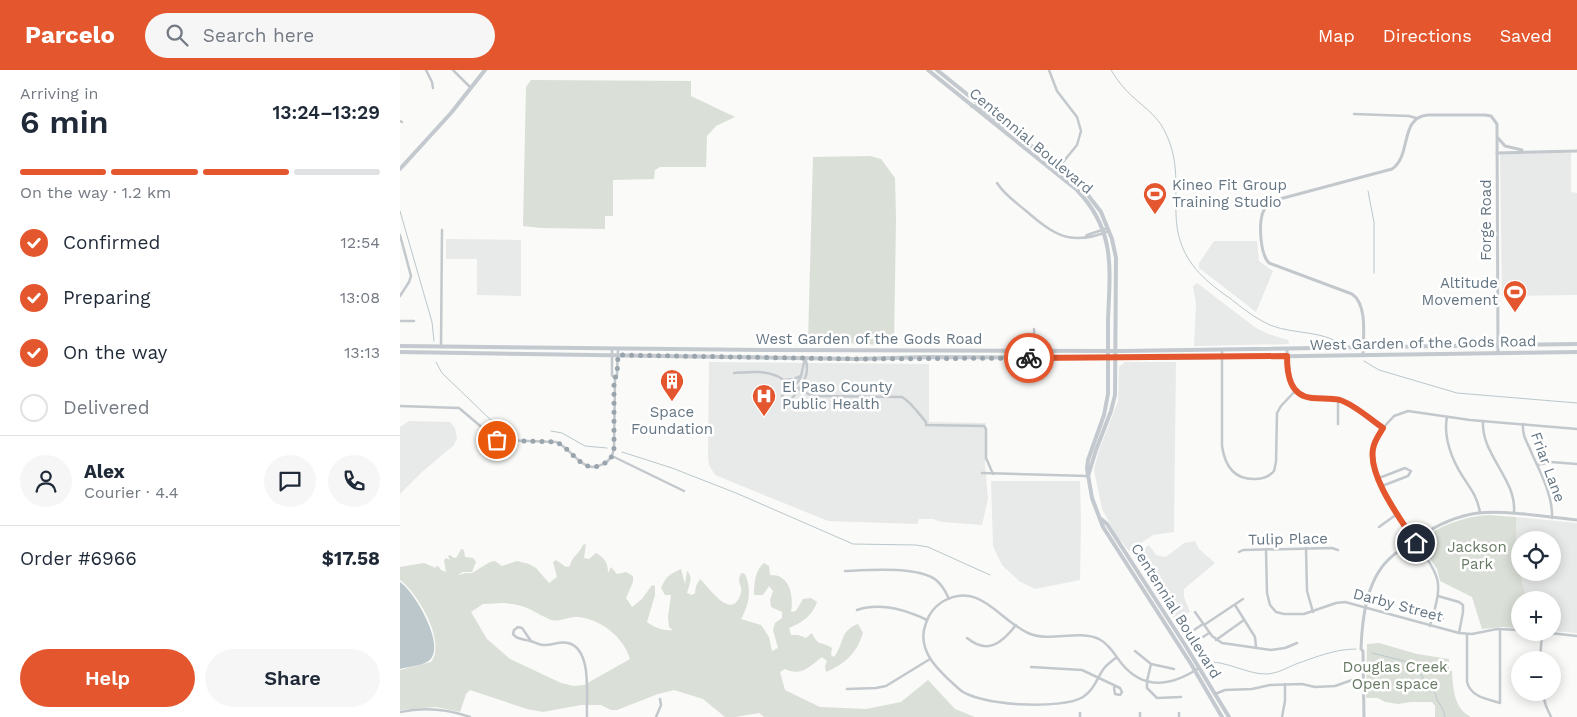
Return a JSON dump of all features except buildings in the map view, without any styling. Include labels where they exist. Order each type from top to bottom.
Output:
[{"type":"main road","points":[[400,169],[451,112],[485,70]]},
{"type":"main road","name":"Centennial Boulevard","points":[[928,70],[1055,172],[1084,198],[1104,231],[1110,258],[1108,400],[1102,423],[1089,455],[1087,469],[1092,498],[1103,527],[1181,648],[1222,717]]},
{"type":"main road","name":"Centennial Boulevard","points":[[937,70],[1059,168],[1088,194],[1101,212],[1109,229],[1116,258],[1115,390],[1113,407],[1096,450],[1092,470],[1088,476]]},
{"type":"main road","points":[[972,106],[980,107],[1007,127]]},
{"type":"main road","name":"West Garden of the Gods Road","points":[[400,346],[1115,351],[1577,344]]},
{"type":"main road","points":[[926,357],[931,353],[974,353],[984,351]]},
{"type":"main road","name":"West Garden of the Gods Road","points":[[400,352],[805,358],[1115,358],[1577,352]]},
{"type":"main road","name":"Centennial Boulevard","points":[[1101,519],[1107,524],[1188,648],[1228,717]]},
{"type":"street","points":[[426,70],[433,88]]},
{"type":"street","points":[[453,70],[471,88]]},
{"type":"street","points":[[1049,70],[1058,91],[1077,117],[1081,131],[1077,145],[1055,172]]},
{"type":"street","points":[[1354,114],[1409,116],[1416,118],[1410,127],[1401,160],[1395,167],[1386,172],[1271,202],[1265,208],[1262,216],[1262,250],[1269,263],[1352,294],[1359,300],[1362,310],[1363,355]]},
{"type":"street","name":"Forge Road","points":[[1416,118],[1425,115],[1489,115],[1494,118],[1497,124],[1498,353]]},
{"type":"street","points":[[1497,135],[1500,142],[1508,147],[1535,151]]},
{"type":"street","points":[[1497,152],[1577,151]]},
{"type":"street","points":[[997,183],[1005,194],[1051,231],[1070,238],[1084,238],[1109,229]]},
{"type":"street","points":[[441,346],[442,230]]},
{"type":"street","points":[[400,235],[411,276],[409,282],[400,293]]},
{"type":"street","points":[[400,321],[414,321]]},
{"type":"street","points":[[1034,329],[1035,351]]},
{"type":"street","points":[[612,347],[615,355]]},
{"type":"street","points":[[400,406],[459,408],[497,440],[559,443],[587,466],[597,467],[612,456],[614,448],[614,379],[612,375],[618,347]]},
{"type":"street","points":[[1287,349],[1288,376],[1296,390],[1305,397],[1338,400],[1351,406],[1383,428]]},
{"type":"street","points":[[1222,350],[1222,446],[1224,455],[1233,472],[1239,477],[1247,480],[1263,479],[1274,471],[1276,462],[1277,413],[1280,406],[1296,390]]},
{"type":"street","points":[[805,358],[808,364],[805,380],[790,400],[786,402],[782,396],[784,392],[800,380],[805,358]]},
{"type":"street","points":[[734,372],[762,372],[775,376],[798,390],[818,396],[902,398],[908,401],[926,422],[926,425],[984,426],[986,429],[986,458],[993,474]]},
{"type":"street","points":[[782,380],[794,379],[800,376]]},
{"type":"street","points":[[1338,400],[1338,424]]},
{"type":"street","points":[[1430,626],[1439,585],[1435,571],[1397,514],[1379,478],[1372,451],[1374,442],[1383,428],[1391,418],[1403,412],[1414,411],[1483,421],[1577,429]]},
{"type":"street","points":[[1447,416],[1445,432],[1452,454],[1462,476],[1476,498],[1480,513]]},
{"type":"street","points":[[1483,421],[1485,440],[1506,480],[1513,498],[1514,514]]},
{"type":"street","name":"Friar Lane","points":[[1523,424],[1524,438],[1552,504],[1552,518]]},
{"type":"street","points":[[612,456],[684,491]]},
{"type":"street","points":[[1537,465],[1551,462],[1577,464]]},
{"type":"street","points":[[1379,478],[1405,468],[1411,471],[1408,476],[1382,486]]},
{"type":"street","points":[[982,473],[1088,476]]},
{"type":"street","points":[[1364,717],[1363,651],[1361,648],[1365,608],[1374,581],[1382,567],[1396,552],[1432,528],[1452,519],[1480,513],[1577,520]]},
{"type":"street","points":[[1379,527],[1397,514]]},
{"type":"street","points":[[1306,548],[1307,591],[1313,612]]},
{"type":"street","name":"Tulip Place","points":[[1239,552],[1243,550],[1306,548],[1332,548],[1338,550]]},
{"type":"street","name":"Darby Street","points":[[1266,549],[1267,593],[1273,609],[1284,614],[1304,614],[1342,602],[1458,633],[1467,634],[1500,629],[1511,630]]},
{"type":"street","points":[[845,571],[884,570],[924,574],[935,579],[941,585],[949,599]]},
{"type":"street","points":[[1117,657],[1106,667],[1091,690],[1078,699],[1066,702],[1020,704],[980,699],[967,695],[957,688],[930,659],[923,638],[927,620],[935,608],[949,599],[964,596],[978,598],[1027,632],[1035,635],[1094,638],[1107,645],[1130,672],[1147,681],[1163,683],[1174,681],[1195,671],[1199,667]]},
{"type":"street","points":[[1438,596],[1459,602],[1462,605],[1464,612],[1458,633]]},
{"type":"street","points":[[1188,634],[1243,599]]},
{"type":"street","points":[[1235,605],[1256,640],[1256,648]]},
{"type":"street","points":[[857,610],[871,607],[899,609],[927,620]]},
{"type":"street","points":[[1434,611],[1444,614],[1442,621]]},
{"type":"street","points":[[1195,612],[1216,640],[1222,642],[1256,648],[1279,649],[1297,643]]},
{"type":"street","points":[[1404,624],[1405,619]]},
{"type":"street","points":[[1216,640],[1244,620]]},
{"type":"street","points":[[967,638],[978,645],[995,644],[1006,637],[1016,624]]},
{"type":"street","points":[[531,640],[522,628],[518,627],[514,630],[513,634],[516,638],[531,640],[544,645],[566,642],[573,645],[581,653],[588,697],[587,717]]},
{"type":"street","points":[[1467,634],[1467,682],[1469,688],[1475,695],[1500,703],[1502,695],[1500,629]]},
{"type":"street","points":[[1194,643],[1210,633]]},
{"type":"street","points":[[1561,635],[1577,636]]},
{"type":"street","points":[[1135,651],[1151,664],[1174,669]]},
{"type":"street","points":[[847,689],[886,686],[930,659]]},
{"type":"street","points":[[1151,664],[1147,688],[1157,698],[1182,697]]},
{"type":"street","points":[[1031,667],[1082,670],[1115,686]]},
{"type":"street","points":[[1215,694],[1228,690],[1252,689],[1270,685],[1335,686],[1352,680],[1363,680]]},
{"type":"street","points":[[1282,717],[1285,701],[1285,684]]},
{"type":"street","points":[[656,717],[661,705],[660,699]]},
{"type":"street","points":[[1545,701],[1552,717]]},
{"type":"street","points":[[400,712],[432,709],[470,717]]},
{"type":"shaded area","points":[[1500,153],[1571,153],[1571,192],[1577,193],[1577,295],[1502,296]]},
{"type":"shaded area","points":[[446,239],[521,240],[521,296],[477,295],[477,259],[446,259]]},
{"type":"shaded area","points":[[1214,241],[1257,241],[1259,261],[1273,271],[1256,312],[1199,268],[1199,263]]},
{"type":"shaded area","points":[[1197,283],[1256,328],[1288,340],[1289,344],[1194,346],[1196,304],[1193,286]]},
{"type":"shaded area","points":[[709,362],[929,364],[929,422],[986,423],[985,465],[988,499],[982,525],[942,522],[933,519],[919,519],[917,524],[828,521],[715,475],[709,465],[708,456]]},
{"type":"shaded area","points":[[1125,362],[1176,362],[1174,532],[1153,535],[1129,551],[1116,535],[1102,509],[1094,470],[1098,453],[1118,401],[1119,367]]},
{"type":"shaded area","points":[[409,421],[450,422],[455,428],[457,438],[454,445],[422,472],[400,494],[400,427]]},
{"type":"shaded area","points":[[991,481],[1080,481],[1080,580],[1035,589],[1019,581],[1002,565],[993,546]]},
{"type":"shaded area","points":[[1516,517],[1577,523],[1577,633],[1561,632],[1561,591],[1525,591],[1522,581],[1561,581],[1561,531],[1516,531]]},
{"type":"shaded area","points":[[1195,541],[1199,549],[1215,563],[1184,589],[1184,597],[1190,612],[1174,619],[1135,555],[1149,545],[1156,555],[1166,557],[1184,543]]},
{"type":"shaded area","points":[[400,582],[412,595],[425,617],[434,640],[434,650],[430,660],[400,669]]},
{"type":"green space","points":[[531,80],[691,81],[691,96],[735,117],[716,126],[707,136],[706,167],[660,167],[655,170],[654,179],[613,180],[613,216],[605,216],[605,229],[523,226],[526,87]]},
{"type":"green space","points":[[870,156],[881,159],[895,178],[894,344],[808,341],[813,157]]},
{"type":"green space","name":"Jackson Park","points":[[1488,515],[1516,517],[1516,531],[1511,531],[1511,581],[1522,581],[1525,591],[1511,591],[1511,628],[1482,629],[1472,597],[1440,581],[1437,569],[1418,541],[1451,523]]},
{"type":"green space","points":[[586,544],[584,558],[589,559],[596,553],[604,559],[608,573],[611,567],[617,574],[626,572],[633,576],[633,582],[626,598],[632,607],[642,599],[652,585],[655,586],[655,595],[647,622],[662,629],[673,630],[669,627],[668,617],[671,595],[665,595],[661,588],[671,574],[681,569],[685,584],[687,571],[691,579],[687,593],[692,595],[695,593],[700,579],[721,600],[726,604],[732,605],[737,601],[741,593],[739,578],[741,573],[745,574],[749,597],[741,619],[761,625],[769,637],[772,651],[778,648],[773,630],[775,623],[782,618],[782,612],[771,607],[770,600],[773,591],[769,586],[763,595],[754,595],[757,573],[764,563],[769,566],[770,575],[782,578],[789,587],[792,599],[791,612],[796,611],[803,599],[811,598],[817,602],[806,618],[789,628],[791,635],[806,638],[812,633],[818,642],[832,648],[831,655],[834,657],[848,630],[858,624],[863,633],[854,652],[833,669],[826,672],[825,666],[827,661],[822,657],[801,671],[796,672],[785,669],[780,672],[785,690],[820,707],[866,709],[901,702],[928,680],[955,709],[975,717],[764,717],[759,713],[725,717],[703,699],[674,690],[658,694],[617,710],[611,710],[601,705],[581,705],[543,712],[527,709],[470,690],[466,694],[460,712],[436,707],[400,710],[400,670],[431,662],[435,653],[435,642],[428,618],[414,595],[400,580],[400,567],[424,563],[436,568],[438,566],[446,572],[444,560],[446,558],[450,560],[448,556],[450,555],[454,558],[457,557],[461,549],[464,550],[465,557],[473,558],[476,562],[472,572],[463,572],[458,575],[472,573],[490,562],[495,561],[502,566],[517,561],[536,568],[549,583],[557,577],[553,562],[556,560],[566,567],[570,566],[583,545]],"holes":[[[503,603],[525,607],[551,620],[578,617],[595,621],[610,630],[617,637],[630,659],[584,685],[574,686],[561,683],[510,659],[487,639],[471,612],[483,604]]]},
{"type":"green space","name":"Douglas Creek Open space","points":[[1379,643],[1417,654],[1449,659],[1449,671],[1452,671],[1454,691],[1458,703],[1461,709],[1471,717],[1435,717],[1435,706],[1432,702],[1398,704],[1385,702],[1378,698],[1366,698],[1367,644]]},
{"type":"waterway","points":[[1111,70],[1127,91],[1157,119],[1167,136],[1175,165],[1177,229],[1185,254],[1200,274],[1219,291],[1262,321],[1280,328],[1320,335],[1338,342]]},
{"type":"waterway","points":[[1368,191],[1374,222],[1374,273]]},
{"type":"waterway","points":[[400,211],[432,322],[434,341]]},
{"type":"waterway","points":[[1364,361],[1379,370],[1457,393],[1577,403]]},
{"type":"waterway","points":[[436,362],[442,373],[495,424],[504,430],[510,431]]},
{"type":"waterway","points":[[551,431],[562,433],[585,446],[607,448]]},
{"type":"waterway","points":[[622,452],[672,468],[736,493],[853,544],[916,545],[928,547],[990,575]]},
{"type":"waterway","points":[[1206,662],[1221,663],[1260,674],[1267,674],[1326,654],[1356,649]]},
{"type":"waterway","points":[[1372,653],[1412,663],[1436,695],[1445,717]]},
{"type":"way so far","points":[[497,440],[556,442],[561,444],[584,465],[597,467],[605,463],[612,456],[614,448],[614,379],[617,375],[618,355],[857,359],[926,357],[1029,358]]},
{"type":"place","name":"Kineo Fit Group Training Studio","points":[[1155,215]]},
{"type":"place","name":"Altitude Movement","points":[[1515,313]]},
{"type":"place","name":"Space Foundation","points":[[672,402]]},
{"type":"place","name":"El Paso County Public Health","points":[[764,417]]},
{"type":"route","points":[[1029,358],[1287,356],[1289,380],[1300,394],[1311,398],[1340,400],[1383,428],[1373,446],[1372,455],[1375,468],[1390,503],[1416,543]]}]
